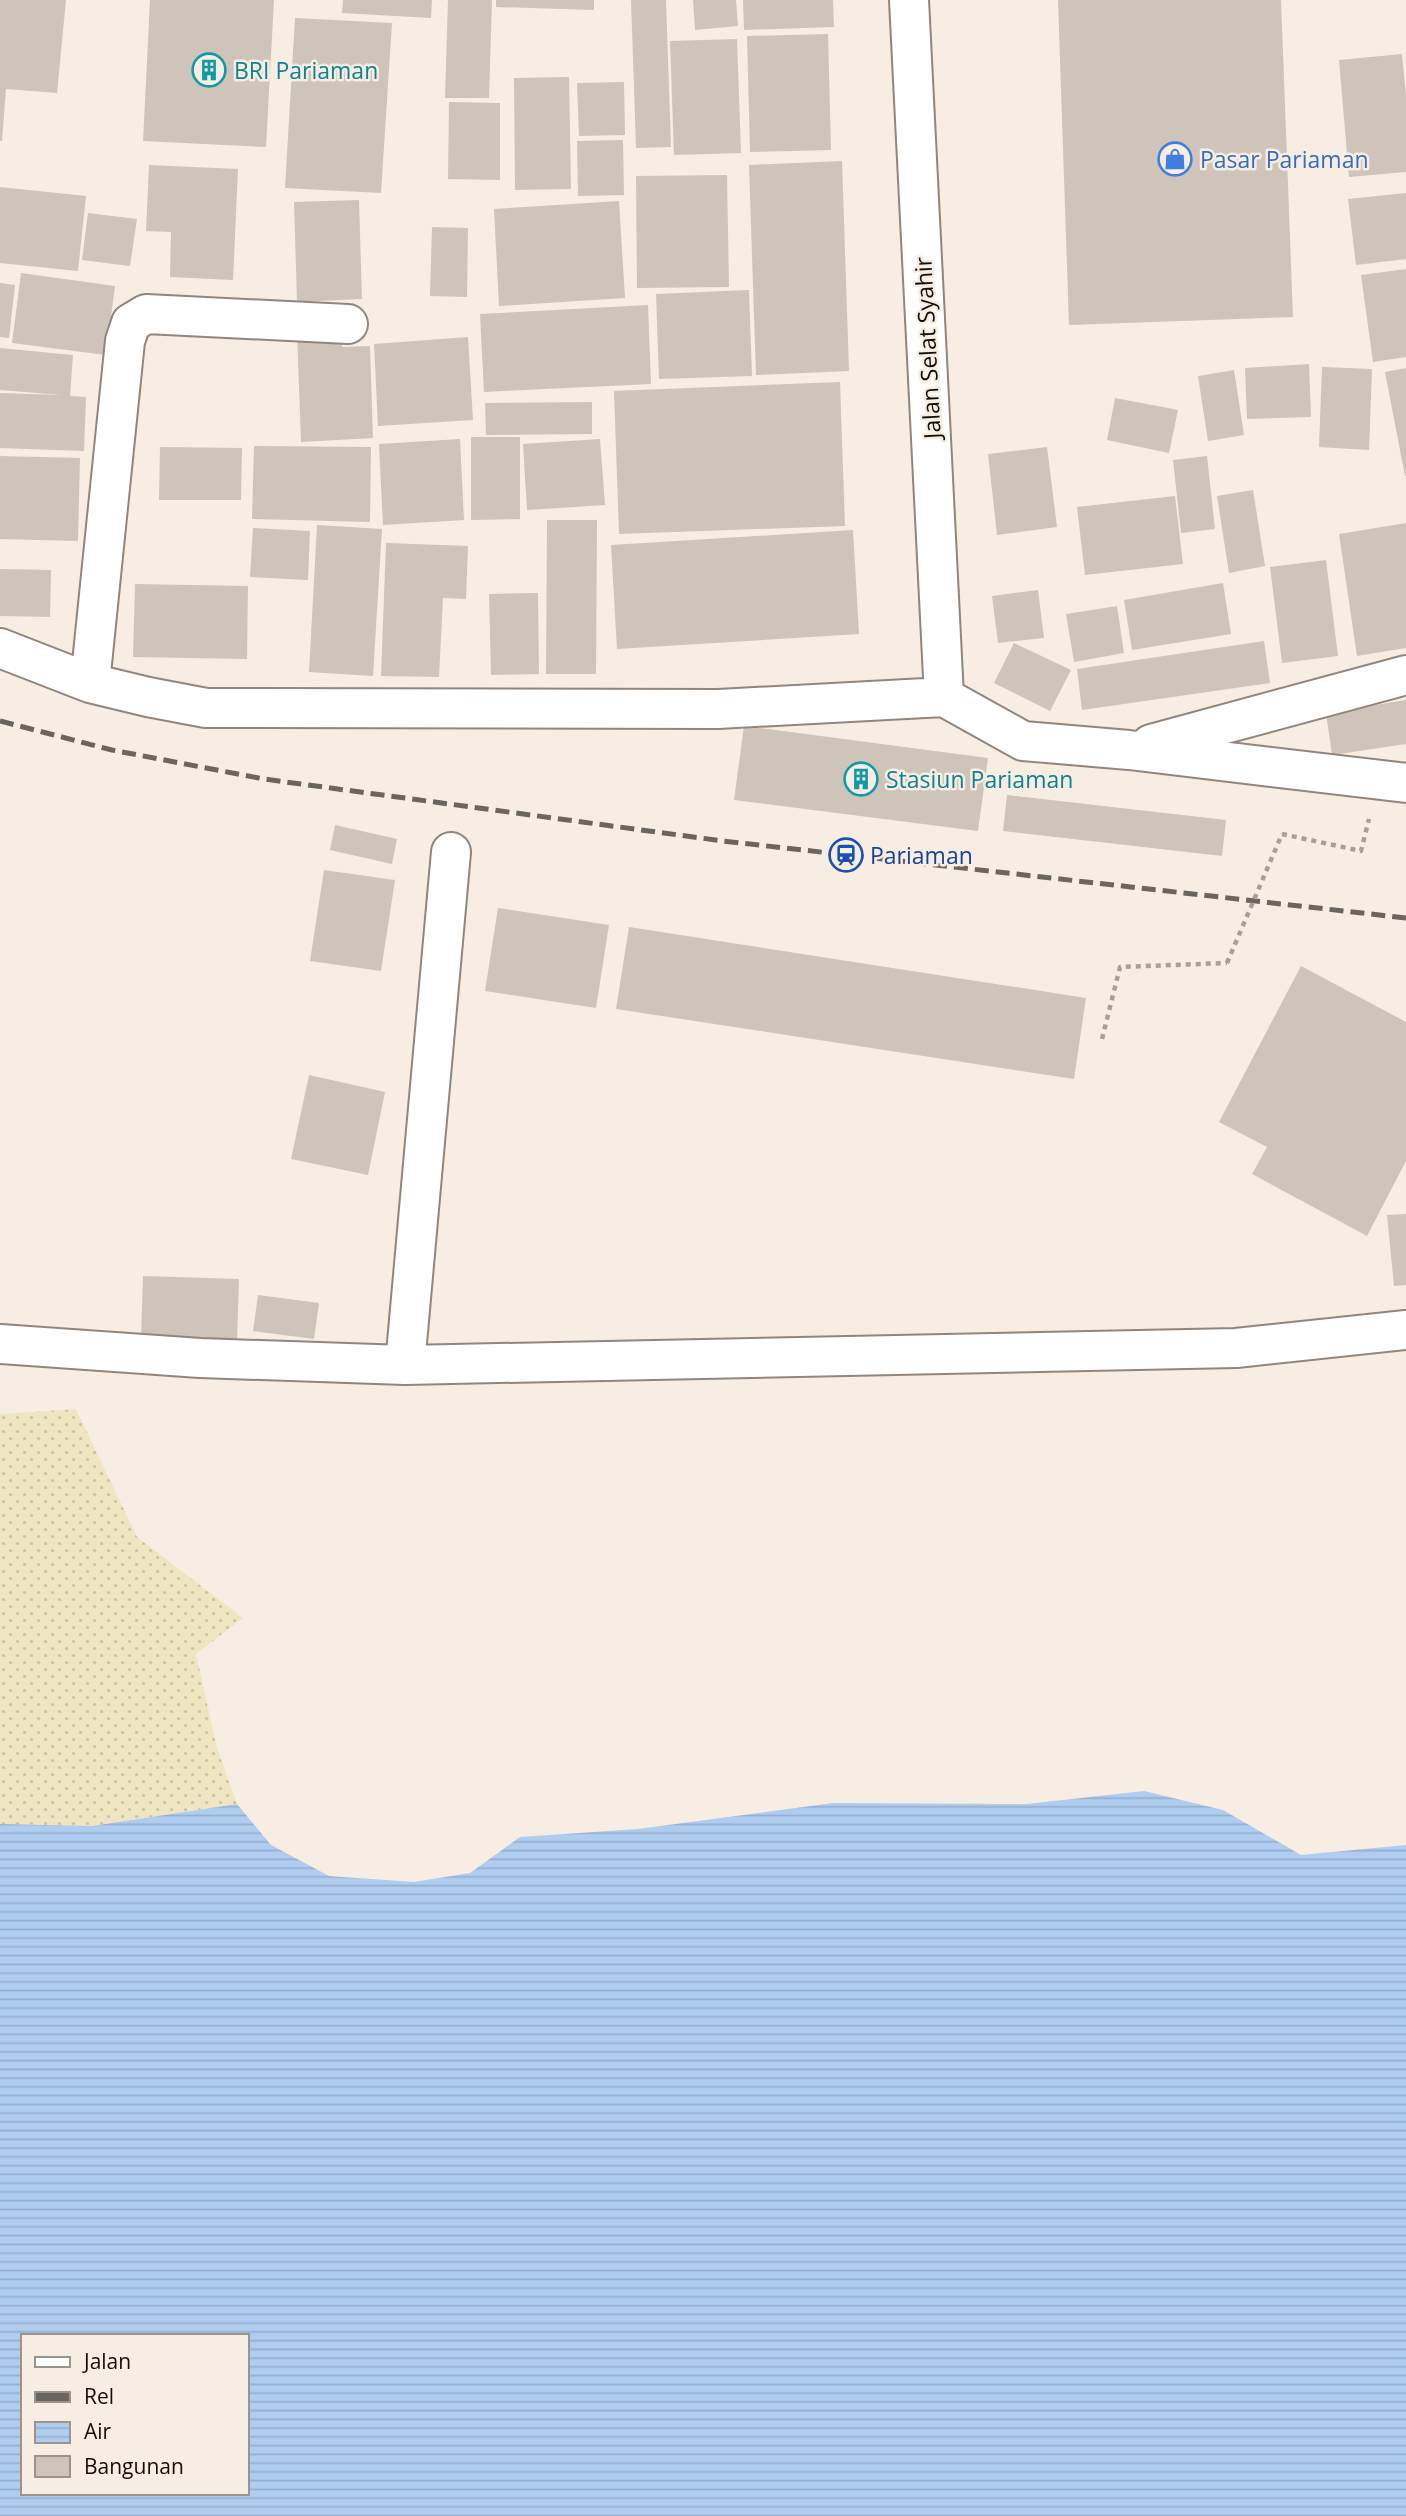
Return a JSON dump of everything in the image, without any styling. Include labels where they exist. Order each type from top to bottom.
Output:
[{"type":"street","name":"Jalan Selat Syahir","points":[[909,0],[944,696]]},
{"type":"street","points":[[90,683],[125,341],[131,323],[146,314],[348,324]]},
{"type":"street","points":[[0,648],[90,683],[148,698],[206,708],[718,709],[944,696],[1023,741],[1129,750],[1406,783]]},
{"type":"street","points":[[1129,750],[1406,675]]},
{"type":"street","points":[[405,1366],[451,852]]},
{"type":"street","points":[[0,1344],[200,1358],[405,1366],[1236,1348],[1406,1330]]},
{"type":"path","points":[[1101,1039],[1120,967],[1227,963],[1282,834],[1361,851],[1368,825]]},
{"type":"sand","points":[[76,1409],[137,1537],[243,1618],[196,1654],[217,1748],[237,1804],[92,1826],[0,1824],[0,1414]]},
{"type":"water","points":[[1144,1791],[1223,1810],[1301,1855],[1406,1845],[1406,2516],[0,2516],[0,1824],[92,1826],[237,1804],[271,1845],[329,1876],[414,1882],[470,1873],[520,1837],[638,1829],[833,1803],[1027,1804]]},
{"type":"building","points":[[0,0],[66,0],[57,93],[6,89],[2,141],[0,141]]},
{"type":"building","name":"BRI Pariaman","points":[[150,0],[274,0],[266,147],[143,141]]},
{"type":"building","points":[[343,0],[432,0],[431,18],[342,13]]},
{"type":"building","points":[[448,0],[492,0],[489,98],[445,98]]},
{"type":"building","points":[[496,0],[594,0],[594,10],[496,7]]},
{"type":"building","points":[[631,0],[666,0],[671,147],[636,148]]},
{"type":"building","points":[[693,0],[736,0],[738,26],[695,30]]},
{"type":"building","points":[[743,0],[833,0],[834,27],[744,30]]},
{"type":"building","name":"Pasar Pariaman","points":[[1058,0],[1281,0],[1293,317],[1069,325]]},
{"type":"building","points":[[295,18],[392,23],[381,193],[285,188]]},
{"type":"building","points":[[828,34],[831,150],[750,152],[747,36]]},
{"type":"building","points":[[737,39],[741,153],[674,155],[670,41]]},
{"type":"building","points":[[1402,54],[1406,96],[1406,172],[1349,177],[1339,60]]},
{"type":"building","points":[[569,77],[571,189],[515,190],[514,78]]},
{"type":"building","points":[[624,82],[625,135],[579,136],[577,83]]},
{"type":"building","points":[[449,102],[500,103],[500,180],[448,179]]},
{"type":"building","points":[[623,140],[624,195],[578,196],[577,141]]},
{"type":"building","points":[[842,161],[849,371],[756,375],[749,165]]},
{"type":"building","points":[[149,165],[238,169],[233,280],[170,277],[171,232],[146,231]]},
{"type":"building","points":[[727,175],[729,287],[637,288],[636,176]]},
{"type":"building","points":[[0,187],[86,196],[78,271],[0,263]]},
{"type":"building","points":[[1406,193],[1406,259],[1356,265],[1348,199]]},
{"type":"building","points":[[359,200],[362,299],[297,302],[294,202]]},
{"type":"building","points":[[619,201],[625,298],[499,306],[494,209]]},
{"type":"building","points":[[88,213],[137,219],[130,266],[82,260]]},
{"type":"building","points":[[432,227],[468,228],[467,297],[430,296]]},
{"type":"building","points":[[1406,269],[1406,357],[1373,362],[1361,275]]},
{"type":"building","points":[[21,273],[115,286],[106,355],[12,343]]},
{"type":"building","points":[[0,283],[15,285],[9,338],[0,337]]},
{"type":"building","points":[[749,290],[752,376],[659,379],[656,294]]},
{"type":"building","points":[[648,305],[651,384],[484,392],[480,314]]},
{"type":"building","points":[[341,332],[342,347],[370,346],[373,438],[301,442],[297,334]]},
{"type":"building","points":[[468,337],[473,420],[378,426],[374,344]]},
{"type":"building","points":[[0,348],[73,355],[70,396],[86,397],[84,451],[0,448],[0,393],[62,395],[0,390]]},
{"type":"building","points":[[1309,364],[1311,417],[1247,419],[1245,368]]},
{"type":"building","points":[[1322,367],[1372,369],[1369,450],[1319,447]]},
{"type":"building","points":[[1406,368],[1406,476],[1405,476],[1385,372]]},
{"type":"building","points":[[1234,370],[1244,435],[1208,441],[1198,376]]},
{"type":"building","points":[[840,382],[845,526],[619,534],[614,391]]},
{"type":"building","points":[[1115,398],[1178,410],[1169,453],[1107,440]]},
{"type":"building","points":[[592,402],[592,434],[486,435],[485,403]]},
{"type":"building","points":[[471,437],[520,437],[520,519],[471,520]]},
{"type":"building","points":[[460,439],[464,520],[383,525],[379,444]]},
{"type":"building","points":[[600,439],[605,505],[527,510],[523,444]]},
{"type":"building","points":[[254,446],[371,447],[370,522],[252,519]]},
{"type":"building","points":[[160,447],[242,448],[241,500],[159,500]]},
{"type":"building","points":[[1047,447],[1057,527],[997,535],[988,454]]},
{"type":"building","points":[[0,456],[80,458],[78,541],[0,539]]},
{"type":"building","points":[[1207,456],[1215,529],[1181,533],[1173,460]]},
{"type":"building","points":[[1253,490],[1265,566],[1229,573],[1217,496]]},
{"type":"building","points":[[1175,496],[1183,564],[1085,575],[1077,507]]},
{"type":"building","points":[[547,520],[597,520],[596,674],[546,674]]},
{"type":"building","points":[[1406,523],[1406,648],[1357,656],[1339,534]]},
{"type":"building","points":[[317,525],[382,529],[373,676],[309,672]]},
{"type":"building","points":[[253,528],[310,531],[308,580],[250,577]]},
{"type":"building","points":[[853,530],[859,634],[617,649],[611,545]]},
{"type":"building","points":[[386,543],[468,546],[466,599],[443,598],[439,677],[381,676]]},
{"type":"building","points":[[1326,560],[1338,656],[1282,663],[1270,567]]},
{"type":"building","points":[[0,569],[51,570],[50,617],[0,616]]},
{"type":"building","points":[[1223,583],[1231,634],[1132,650],[1124,600]]},
{"type":"building","points":[[135,584],[248,586],[247,659],[133,657]]},
{"type":"building","points":[[1038,590],[1044,638],[998,643],[992,596]]},
{"type":"building","points":[[538,593],[539,674],[491,675],[489,594]]},
{"type":"building","points":[[1117,606],[1124,653],[1074,662],[1066,614]]},
{"type":"building","points":[[1264,641],[1270,683],[1082,710],[1077,669]]},
{"type":"building","points":[[1014,643],[1071,670],[1050,711],[994,683]]},
{"type":"building","points":[[1406,700],[1406,744],[1332,755],[1326,713]]},
{"type":"building","name":"Stasiun Pariaman","points":[[744,726],[988,758],[978,831],[734,800]]},
{"type":"building","points":[[1007,795],[1226,820],[1222,856],[1003,831]]},
{"type":"building","points":[[335,825],[397,839],[392,864],[330,850]]},
{"type":"building","points":[[324,870],[395,880],[381,971],[310,961]]},
{"type":"building","points":[[498,908],[609,925],[596,1008],[485,991]]},
{"type":"building","points":[[629,927],[1086,998],[1074,1079],[616,1009]]},
{"type":"building","points":[[1301,966],[1406,1022],[1406,1161],[1367,1236],[1252,1174],[1267,1147],[1219,1122]]},
{"type":"building","points":[[309,1075],[385,1092],[368,1175],[291,1159]]},
{"type":"building","points":[[1406,1214],[1406,1285],[1394,1286],[1387,1215]]},
{"type":"building","points":[[143,1276],[239,1279],[237,1341],[141,1338]]},
{"type":"building","points":[[258,1295],[319,1303],[314,1339],[253,1331]]},
{"type":"railway","points":[[0,721],[112,750],[264,779],[723,841],[1406,918]]},
{"type":"place","name":"BRI Pariaman","points":[[209,70]]},
{"type":"place","name":"Pasar Pariaman","points":[[1175,159]]},
{"type":"place","name":"Stasiun Pariaman","points":[[861,779]]},
{"type":"place","name":"Pariaman","points":[[846,855]]}]
